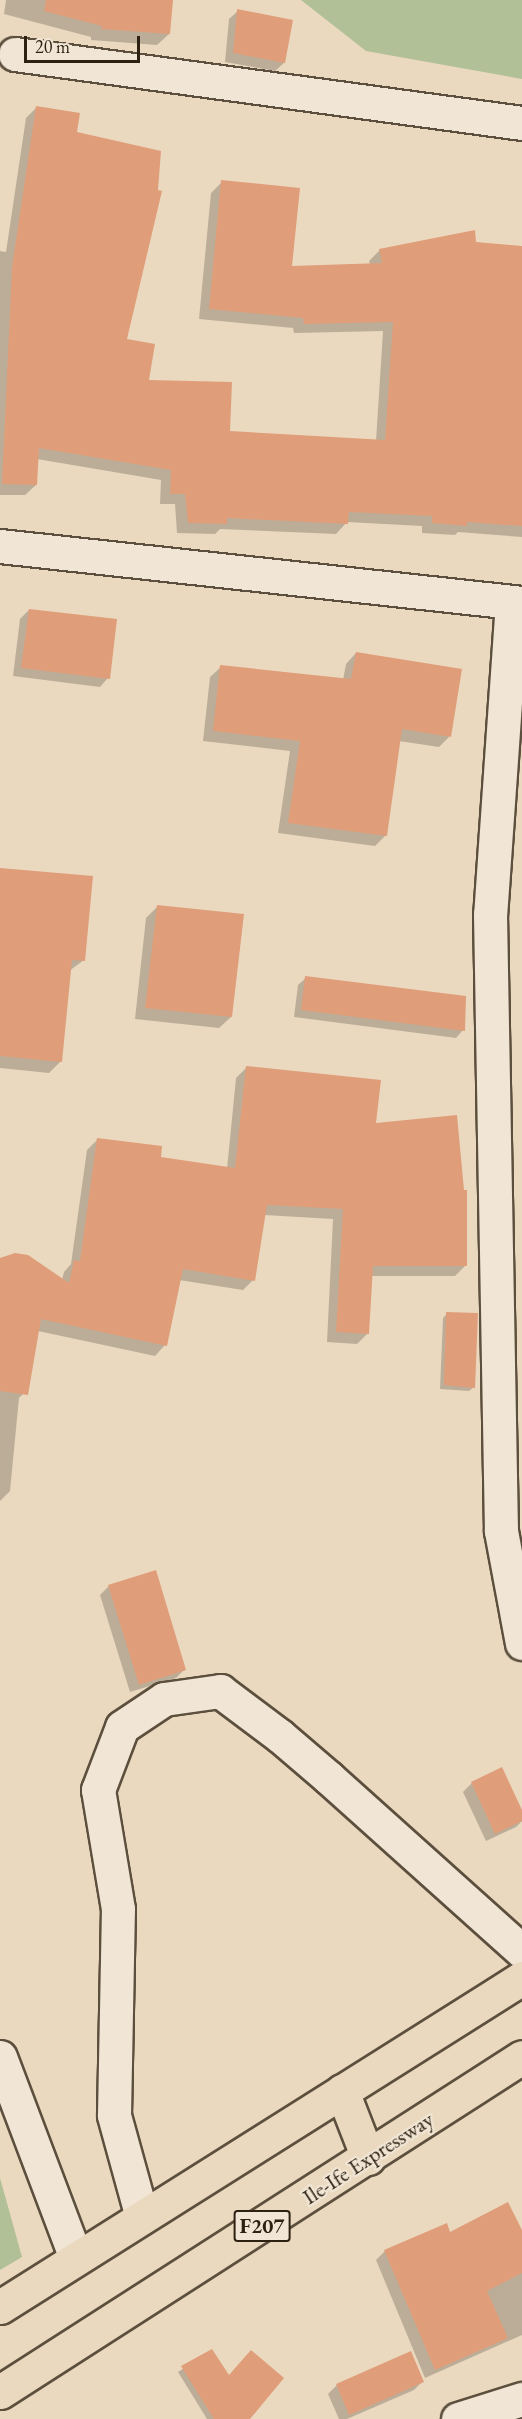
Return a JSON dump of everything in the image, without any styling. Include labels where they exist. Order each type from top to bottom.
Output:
[{"type":"main road","points":[[0,2307],[522,1978]]},
{"type":"main road","name":"Ile-Ife Expressway","points":[[0,2392],[368,2158],[522,2057]]},
{"type":"main road","points":[[342,2091],[368,2158]]},
{"type":"street","points":[[15,54],[522,123]]},
{"type":"street","points":[[0,546],[517,603],[490,914],[501,1531],[522,1643]]},
{"type":"street","points":[[142,2217],[114,2115],[118,1910],[98,1790],[122,1727],[164,1699],[220,1691],[320,1771],[522,1951]]},
{"type":"street","points":[[0,2057],[76,2258]]},
{"type":"street","points":[[458,2419],[522,2399]]},
{"type":"green space","points":[[301,0],[522,0],[522,79],[366,51]]},
{"type":"green space","points":[[0,2178],[22,2257],[0,2270]]},
{"type":"building","points":[[46,0],[173,0],[170,34],[101,29],[102,26],[44,11]]},
{"type":"building","points":[[237,9],[293,20],[285,63],[233,53]]},
{"type":"building","points":[[36,106],[80,113],[77,132],[161,151],[158,190],[162,191],[127,339],[155,344],[149,380],[232,382],[230,431],[385,440],[393,322],[304,324],[303,318],[209,309],[221,180],[300,188],[292,266],[382,263],[379,249],[475,230],[476,242],[522,246],[522,526],[467,522],[467,526],[432,523],[432,516],[349,512],[348,524],[227,518],[227,524],[188,523],[185,494],[170,494],[171,470],[39,448],[37,485],[2,484],[12,267]]},
{"type":"building","points":[[29,609],[117,619],[110,679],[21,668]]},
{"type":"building","points":[[356,652],[462,669],[451,737],[402,729],[387,836],[288,823],[300,741],[213,731],[220,665],[351,679]]},
{"type":"building","points":[[0,868],[93,876],[85,961],[72,960],[62,1062],[0,1056]]},
{"type":"building","points":[[157,905],[244,914],[232,1017],[145,1008]]},
{"type":"building","points":[[305,976],[466,996],[465,1031],[301,1010]]},
{"type":"building","points":[[246,1066],[381,1080],[376,1123],[457,1115],[464,1190],[467,1190],[467,1266],[373,1266],[369,1334],[336,1332],[343,1209],[267,1205],[255,1281],[183,1269],[167,1346],[41,1319],[28,1395],[0,1391],[0,1258],[15,1253],[28,1255],[69,1283],[74,1260],[80,1261],[97,1138],[162,1146],[161,1157],[235,1168]]},
{"type":"building","points":[[446,1312],[478,1313],[475,1388],[444,1385]]},
{"type":"building","points":[[156,1570],[186,1670],[139,1685],[108,1585]]},
{"type":"building","points":[[502,1767],[522,1810],[522,1821],[495,1834],[471,1782]]},
{"type":"building","points":[[508,2202],[522,2230],[522,2273],[487,2291],[508,2338],[435,2370],[384,2250],[447,2223],[450,2232]]},
{"type":"building","points":[[212,2349],[229,2375],[251,2350],[284,2378],[250,2419],[214,2419],[181,2366]]},
{"type":"building","points":[[411,2351],[424,2382],[349,2415],[336,2384]]}]
